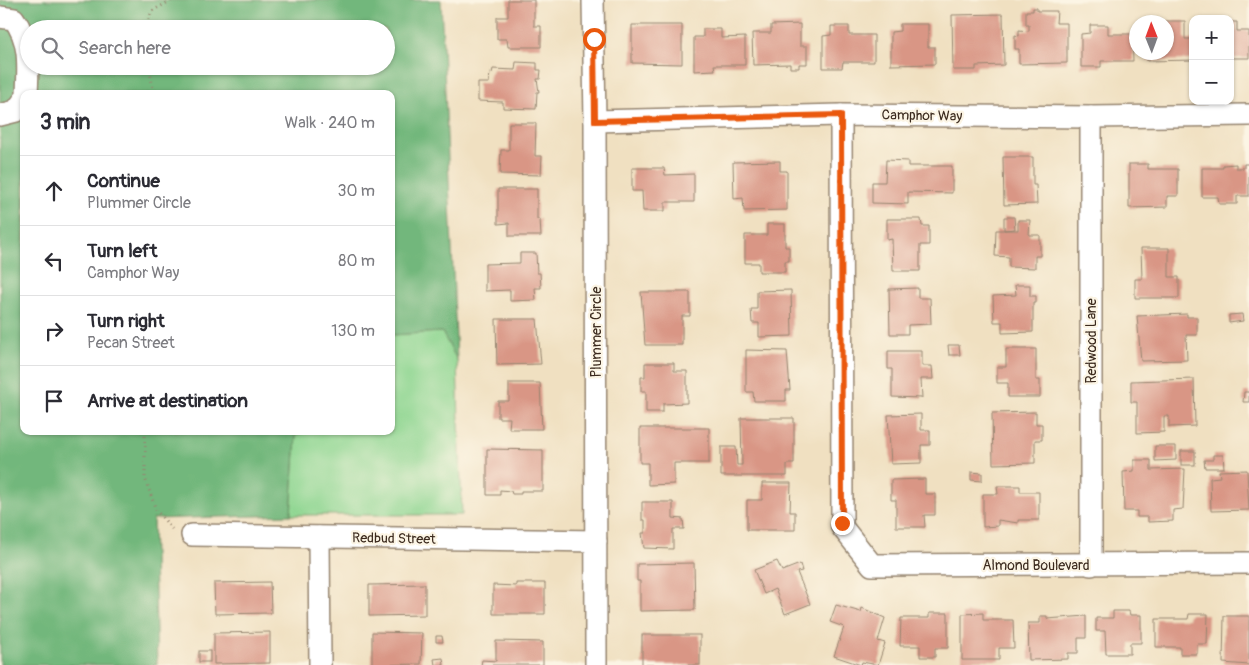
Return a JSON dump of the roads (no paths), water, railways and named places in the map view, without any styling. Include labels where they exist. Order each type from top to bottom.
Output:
[{"type":"street","name":"Plummer Circle","points":[[592,0],[595,121],[596,665]]},
{"type":"street","points":[[0,17],[14,19],[20,28]]},
{"type":"street","points":[[27,75],[27,90]]},
{"type":"street","points":[[0,115],[16,111],[20,106]]},
{"type":"street","name":"Camphor Way","points":[[595,121],[841,115],[1091,117],[1249,115]]},
{"type":"street","name":"Almond Boulevard","points":[[841,115],[842,527],[872,565],[1249,563]]},
{"type":"street","name":"Redwood Lane","points":[[1091,117],[1091,565]]},
{"type":"street","name":"Redbud Street","points":[[192,535],[596,541]]},
{"type":"street","points":[[319,537],[320,665]]}]
